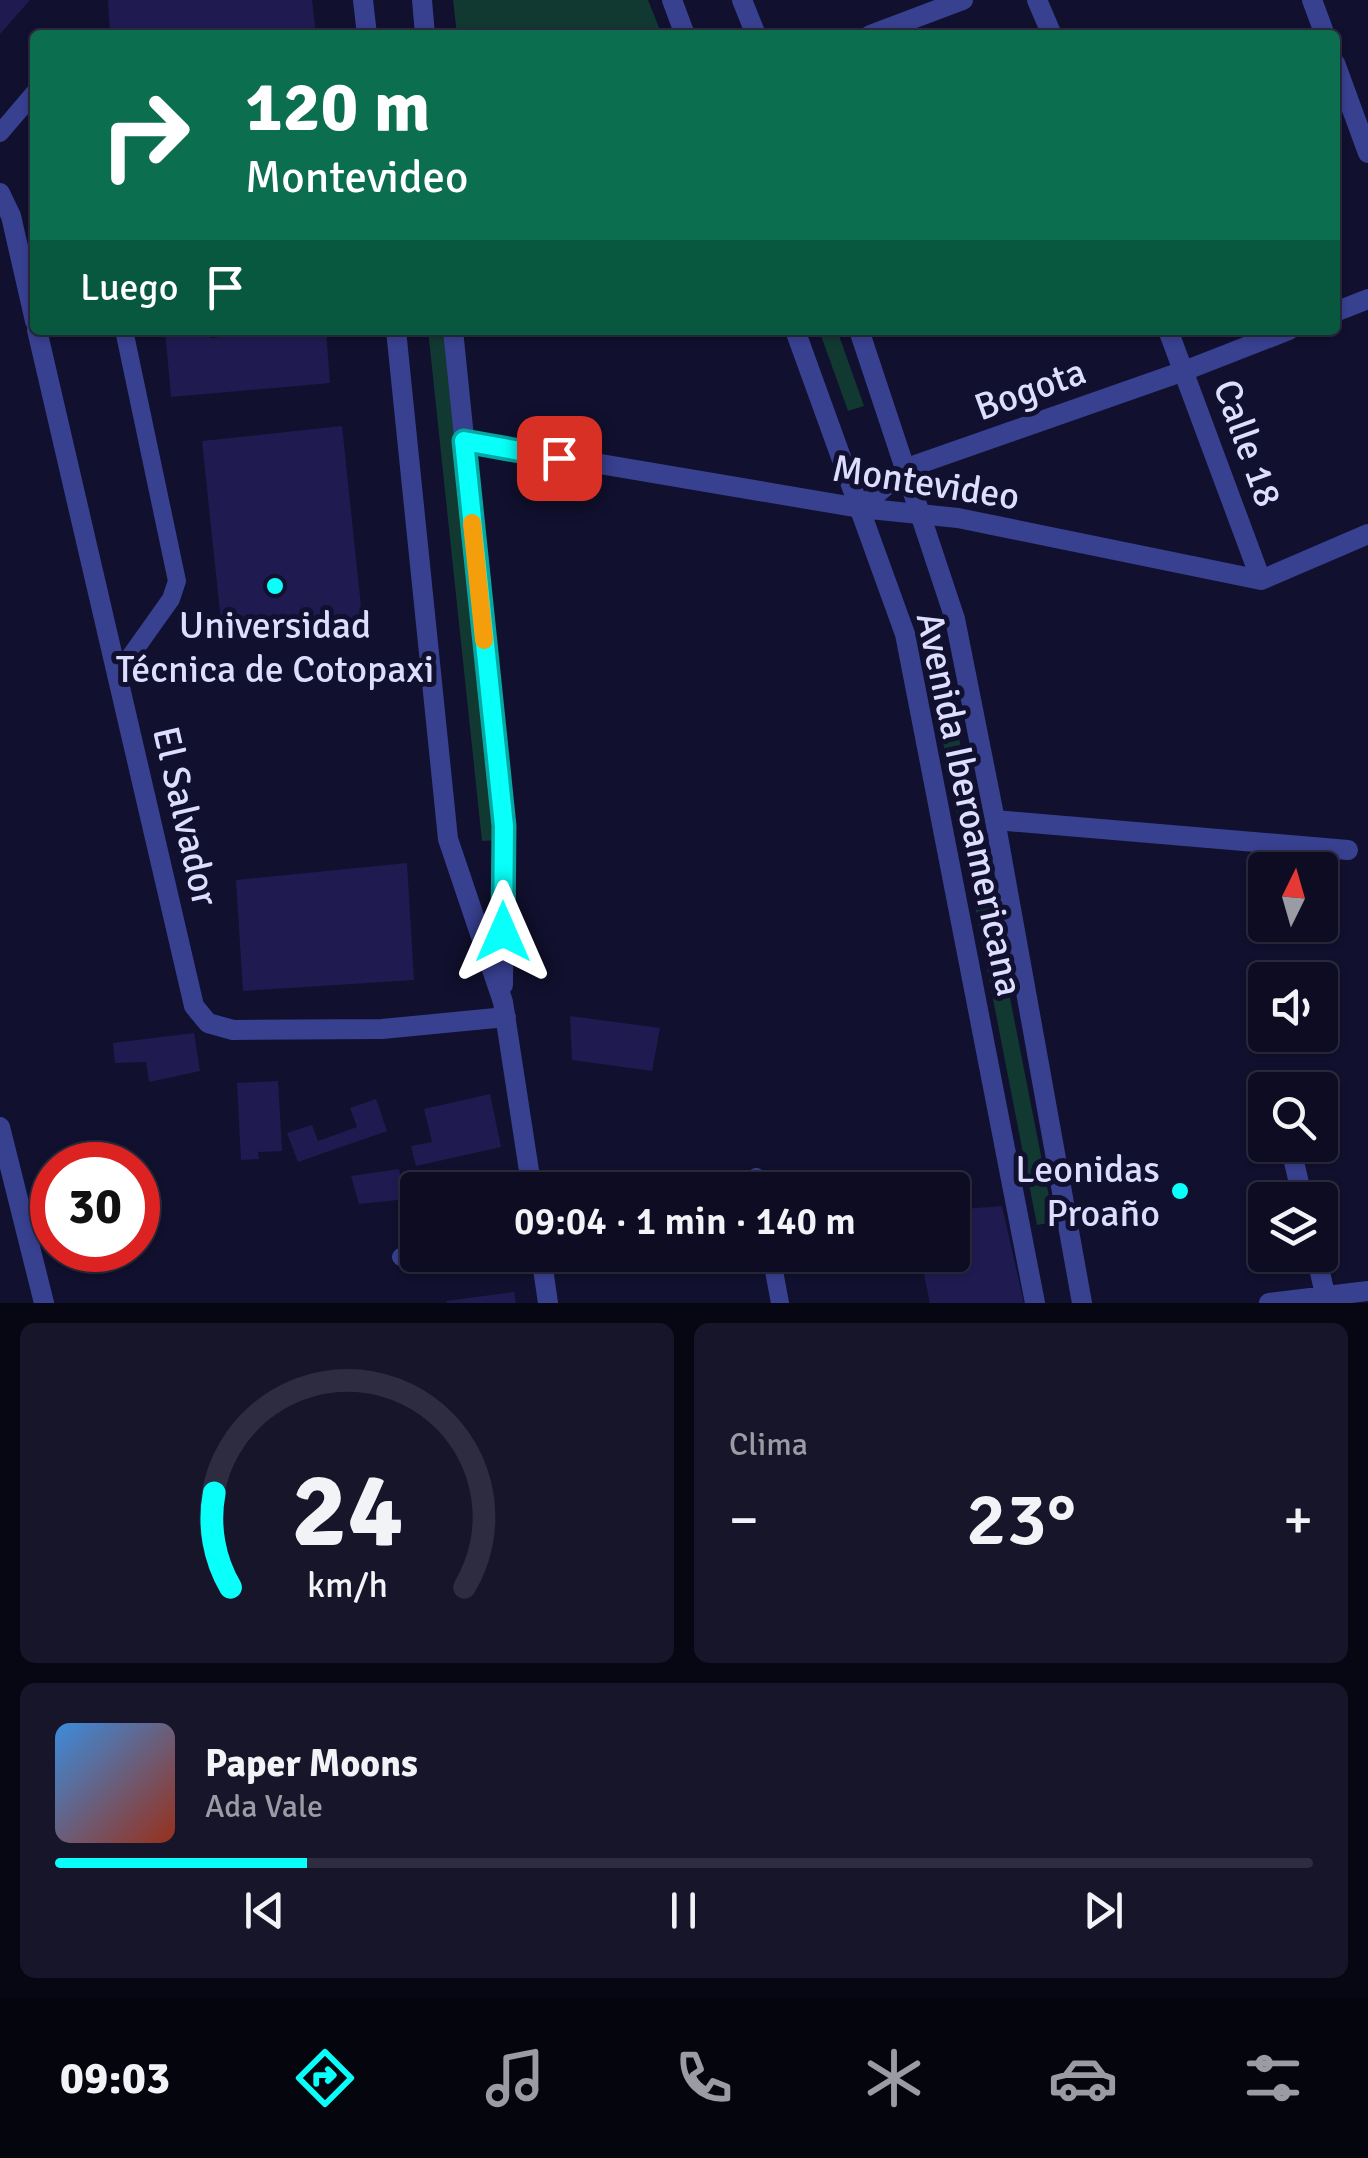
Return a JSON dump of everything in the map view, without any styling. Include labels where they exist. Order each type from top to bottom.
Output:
[{"type":"street","points":[[363,0],[366,30]]},
{"type":"street","points":[[422,0],[425,30]]},
{"type":"street","points":[[672,0],[683,30]]},
{"type":"street","points":[[742,0],[754,30]]},
{"type":"street","points":[[883,30],[962,0]]},
{"type":"street","points":[[1037,0],[1050,30]]},
{"type":"street","points":[[1312,0],[1323,30]]},
{"type":"street","points":[[1340,80],[1368,154]]},
{"type":"street","points":[[0,192],[10,216],[30,300]]},
{"type":"street","points":[[1340,310],[1368,299]]},
{"type":"street","name":"El Salvador","points":[[38,335],[194,1006],[208,1023],[232,1030],[382,1029],[504,1010]]},
{"type":"street","points":[[397,335],[448,838],[504,1010]]},
{"type":"street","points":[[453,335],[504,826],[504,1010],[529,1172]]},
{"type":"street","name":"Avenida Iberoamericana","points":[[796,335],[905,634],[1035,1303]]},
{"type":"street","name":"Avenida Iberoamericana","points":[[862,335],[955,619],[1082,1303]]},
{"type":"street","name":"Calle 18","points":[[1170,335],[1262,580]]},
{"type":"street","name":"Bogota","points":[[860,508],[907,468],[1276,335]]},
{"type":"street","name":"Montevideo","points":[[464,441],[860,508],[958,518],[1262,580]]},
{"type":"street","points":[[1262,580],[1368,534]]},
{"type":"street","points":[[995,820],[1348,850]]},
{"type":"street","points":[[1,1137],[44,1303]]},
{"type":"street","points":[[544,1272],[548,1303]]},
{"type":"street","points":[[1320,1272],[1326,1299]]},
{"type":"street","points":[[1269,1303],[1368,1292]]},
{"type":"lane","points":[[0,133],[30,98]]},
{"type":"lane","points":[[117,674],[171,599],[176,582],[125,335]]},
{"type":"lane","points":[[774,1272],[780,1303]]},
{"type":"green space","points":[[453,0],[648,0],[660,30],[456,30]]},
{"type":"green space","points":[[429,335],[446,335],[498,840],[482,841]]},
{"type":"green space","points":[[821,335],[839,335],[864,406],[848,411]]},
{"type":"green space","points":[[935,616],[1054,1222],[1037,1225],[919,619]]},
{"type":"building","points":[[0,0],[30,0],[0,34]]},
{"type":"building","points":[[108,0],[312,0],[315,30],[110,30]]},
{"type":"building","points":[[165,335],[211,338],[326,335],[330,383],[171,397]]},
{"type":"building","points":[[342,426],[362,616],[293,639],[222,631],[202,441]]},
{"type":"building","points":[[407,863],[414,980],[243,991],[236,880]]},
{"type":"building","points":[[570,1016],[660,1028],[652,1071],[572,1060]]},
{"type":"building","points":[[194,1033],[200,1071],[149,1082],[146,1062],[115,1063],[113,1043]]},
{"type":"building","points":[[278,1081],[282,1151],[258,1152],[259,1159],[241,1160],[237,1083]]},
{"type":"building","points":[[490,1094],[501,1147],[416,1166],[411,1146],[432,1142],[424,1109]]},
{"type":"building","points":[[376,1099],[387,1131],[298,1162],[287,1133],[312,1125],[318,1141],[357,1127],[350,1108]]},
{"type":"building","points":[[399,1169],[400,1200],[359,1204],[351,1176]]},
{"type":"building","points":[[1002,1206],[1024,1303],[930,1303],[924,1272],[970,1272],[970,1209]]},
{"type":"building","points":[[514,1292],[516,1303],[446,1301]]},
{"type":"slow traffic","points":[[472,523],[484,640]]},
{"type":"place","name":"Universidad Técnica de Cotopaxi","points":[[275,586]]},
{"type":"place","name":"Leonidas Proaño","points":[[1180,1191]]},
{"type":"route","points":[[503,932],[504,826],[464,441],[559,458]]}]
